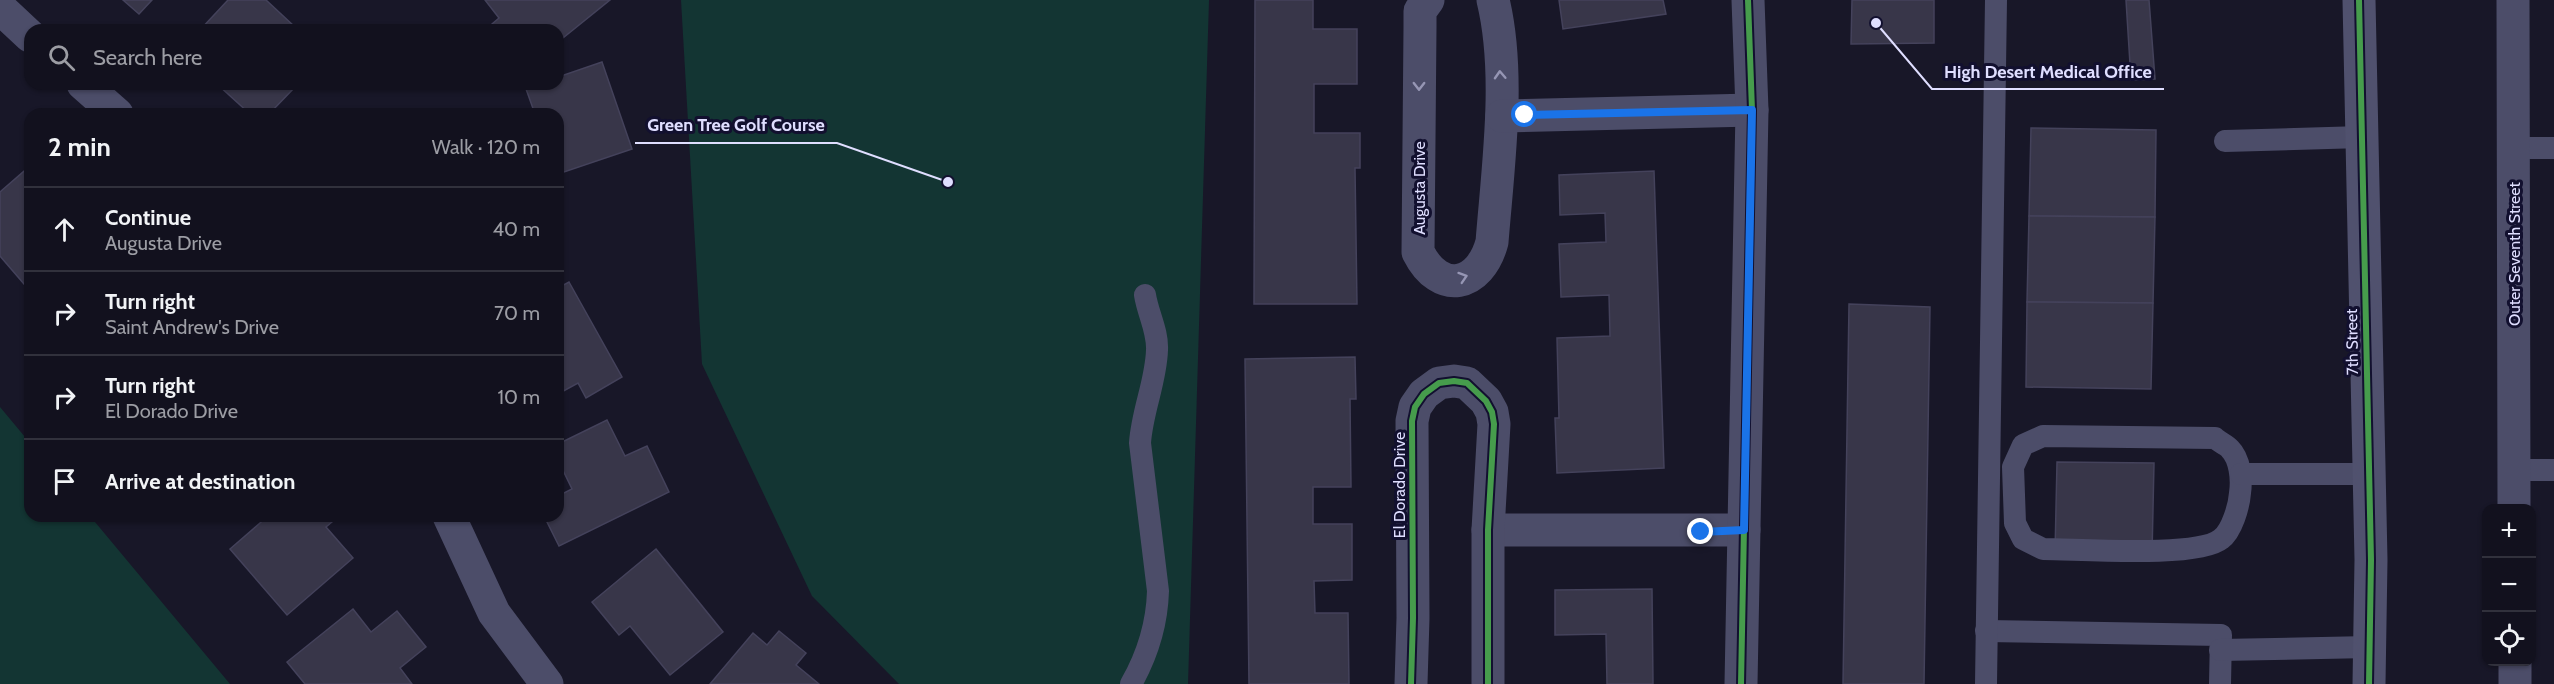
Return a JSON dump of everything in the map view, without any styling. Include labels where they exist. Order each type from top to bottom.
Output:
[{"type":"main road","name":"7th Street","points":[[2359,0],[2371,560],[2369,684]]},
{"type":"street","name":"Augusta Drive","points":[[1428,0],[1420,11],[1418,252],[1424,265],[1436,276],[1452,280],[1464,279],[1477,272],[1488,258],[1492,242],[1502,116],[1498,21],[1493,0]]},
{"type":"street","points":[[1741,684],[1752,110],[1748,0]]},
{"type":"street","name":"Outer Seventh Street","points":[[2513,0],[2514,504]]},
{"type":"street","points":[[0,8],[24,30]]},
{"type":"street","points":[[90,90],[110,108]]},
{"type":"street","points":[[1502,116],[1752,110]]},
{"type":"street","name":"El Dorado Drive","points":[[1411,684],[1412,421],[1415,407],[1424,394],[1439,383],[1454,381],[1467,383],[1486,401],[1492,412],[1494,424],[1488,530],[1488,684]]},
{"type":"street","points":[[452,522],[494,613],[547,684]]},
{"type":"street","points":[[1488,530],[1744,530]]},
{"type":"street","points":[[2515,666],[2515,684]]},
{"type":"lane","points":[[1986,684],[1996,0]]},
{"type":"lane","points":[[2225,141],[2362,137]]},
{"type":"lane","points":[[2513,147],[2554,148]]},
{"type":"lane","points":[[1131,684],[1150,642],[1157,613],[1158,591],[1140,443],[1141,420],[1157,352],[1157,333],[1148,313],[1145,295]]},
{"type":"lane","points":[[2043,436],[2215,438],[2231,449],[2241,474],[2240,494],[2232,520],[2224,538],[2212,545],[2187,550],[2043,549],[2023,539],[2015,523],[2013,467],[2023,446],[2043,436]]},
{"type":"lane","points":[[2514,470],[2554,470]]},
{"type":"lane","points":[[2241,474],[2368,474]]},
{"type":"lane","points":[[1986,631],[2221,635],[2220,684]]},
{"type":"lane","points":[[2220,650],[2369,647]]},
{"type":"green space","points":[[681,0],[1209,0],[1188,684],[899,684],[812,596],[702,364]]},
{"type":"green space","points":[[0,407],[24,436],[24,522],[95,522],[230,684],[0,684]]},
{"type":"building","points":[[123,0],[152,0],[139,14]]},
{"type":"building","points":[[228,0],[266,0],[292,24],[206,24]]},
{"type":"building","points":[[485,0],[610,0],[564,37],[564,24],[492,24],[499,18]]},
{"type":"building","points":[[1255,0],[1313,0],[1313,29],[1357,29],[1357,84],[1314,84],[1314,133],[1360,133],[1360,168],[1355,168],[1357,304],[1254,304]]},
{"type":"building","points":[[1559,0],[1663,0],[1666,14],[1563,29]]},
{"type":"building","points":[[1852,0],[1934,0],[1934,43],[1851,44]]},
{"type":"building","points":[[2126,0],[2149,0],[2155,79],[2131,80]]},
{"type":"building","points":[[602,62],[632,149],[564,172],[564,108],[533,108],[526,90],[564,90],[564,75]]},
{"type":"building","points":[[224,90],[292,90],[275,108],[243,108]]},
{"type":"building","points":[[2031,128],[2156,130],[2155,217],[2029,216]]},
{"type":"building","points":[[24,171],[24,284],[0,256],[0,192]]},
{"type":"building","points":[[1654,171],[1664,468],[1557,473],[1555,418],[1559,418],[1557,338],[1610,336],[1609,295],[1561,297],[1559,244],[1606,242],[1605,213],[1560,215],[1559,175]]},
{"type":"building","points":[[2029,216],[2155,217],[2153,303],[2027,302]]},
{"type":"building","points":[[569,282],[622,377],[586,398],[578,383],[564,391],[564,285]]},
{"type":"building","points":[[2027,302],[2153,303],[2151,389],[2026,387]]},
{"type":"building","points":[[1849,304],[1930,307],[1924,684],[1843,684]]},
{"type":"building","points":[[1355,357],[1356,399],[1350,399],[1351,487],[1313,487],[1313,524],[1352,524],[1352,580],[1314,581],[1315,613],[1348,613],[1349,684],[1249,684],[1245,359]]},
{"type":"building","points":[[607,420],[625,456],[647,446],[669,492],[559,546],[547,522],[564,522],[564,493],[572,489],[564,472],[564,441]]},
{"type":"building","points":[[2057,462],[2154,463],[2152,555],[2055,553]]},
{"type":"building","points":[[261,522],[332,522],[326,527],[353,558],[287,615],[230,549]]},
{"type":"building","points":[[656,549],[723,632],[670,675],[630,626],[619,635],[592,602]]},
{"type":"building","points":[[1652,589],[1653,684],[1607,684],[1606,634],[1555,635],[1555,590]]},
{"type":"building","points":[[353,609],[371,632],[397,611],[426,647],[400,668],[412,684],[305,684],[287,662]]},
{"type":"building","points":[[779,631],[806,653],[796,665],[819,684],[710,684],[753,633],[767,645]]},
{"type":"cycle path","points":[[1741,684],[1752,110],[1748,0]]},
{"type":"cycle path","points":[[2359,0],[2371,560],[2369,684]]},
{"type":"cycle path","points":[[1411,684],[1412,421],[1415,407],[1424,394],[1439,383],[1454,381],[1467,383],[1486,401],[1492,412],[1494,424],[1488,530],[1488,684]]},
{"type":"place","name":"High Desert Medical Office","points":[[1876,23]]},
{"type":"place","name":"Green Tree Golf Course","points":[[948,182]]},
{"type":"route","points":[[1525,115],[1752,110],[1744,530],[1701,532]]}]
